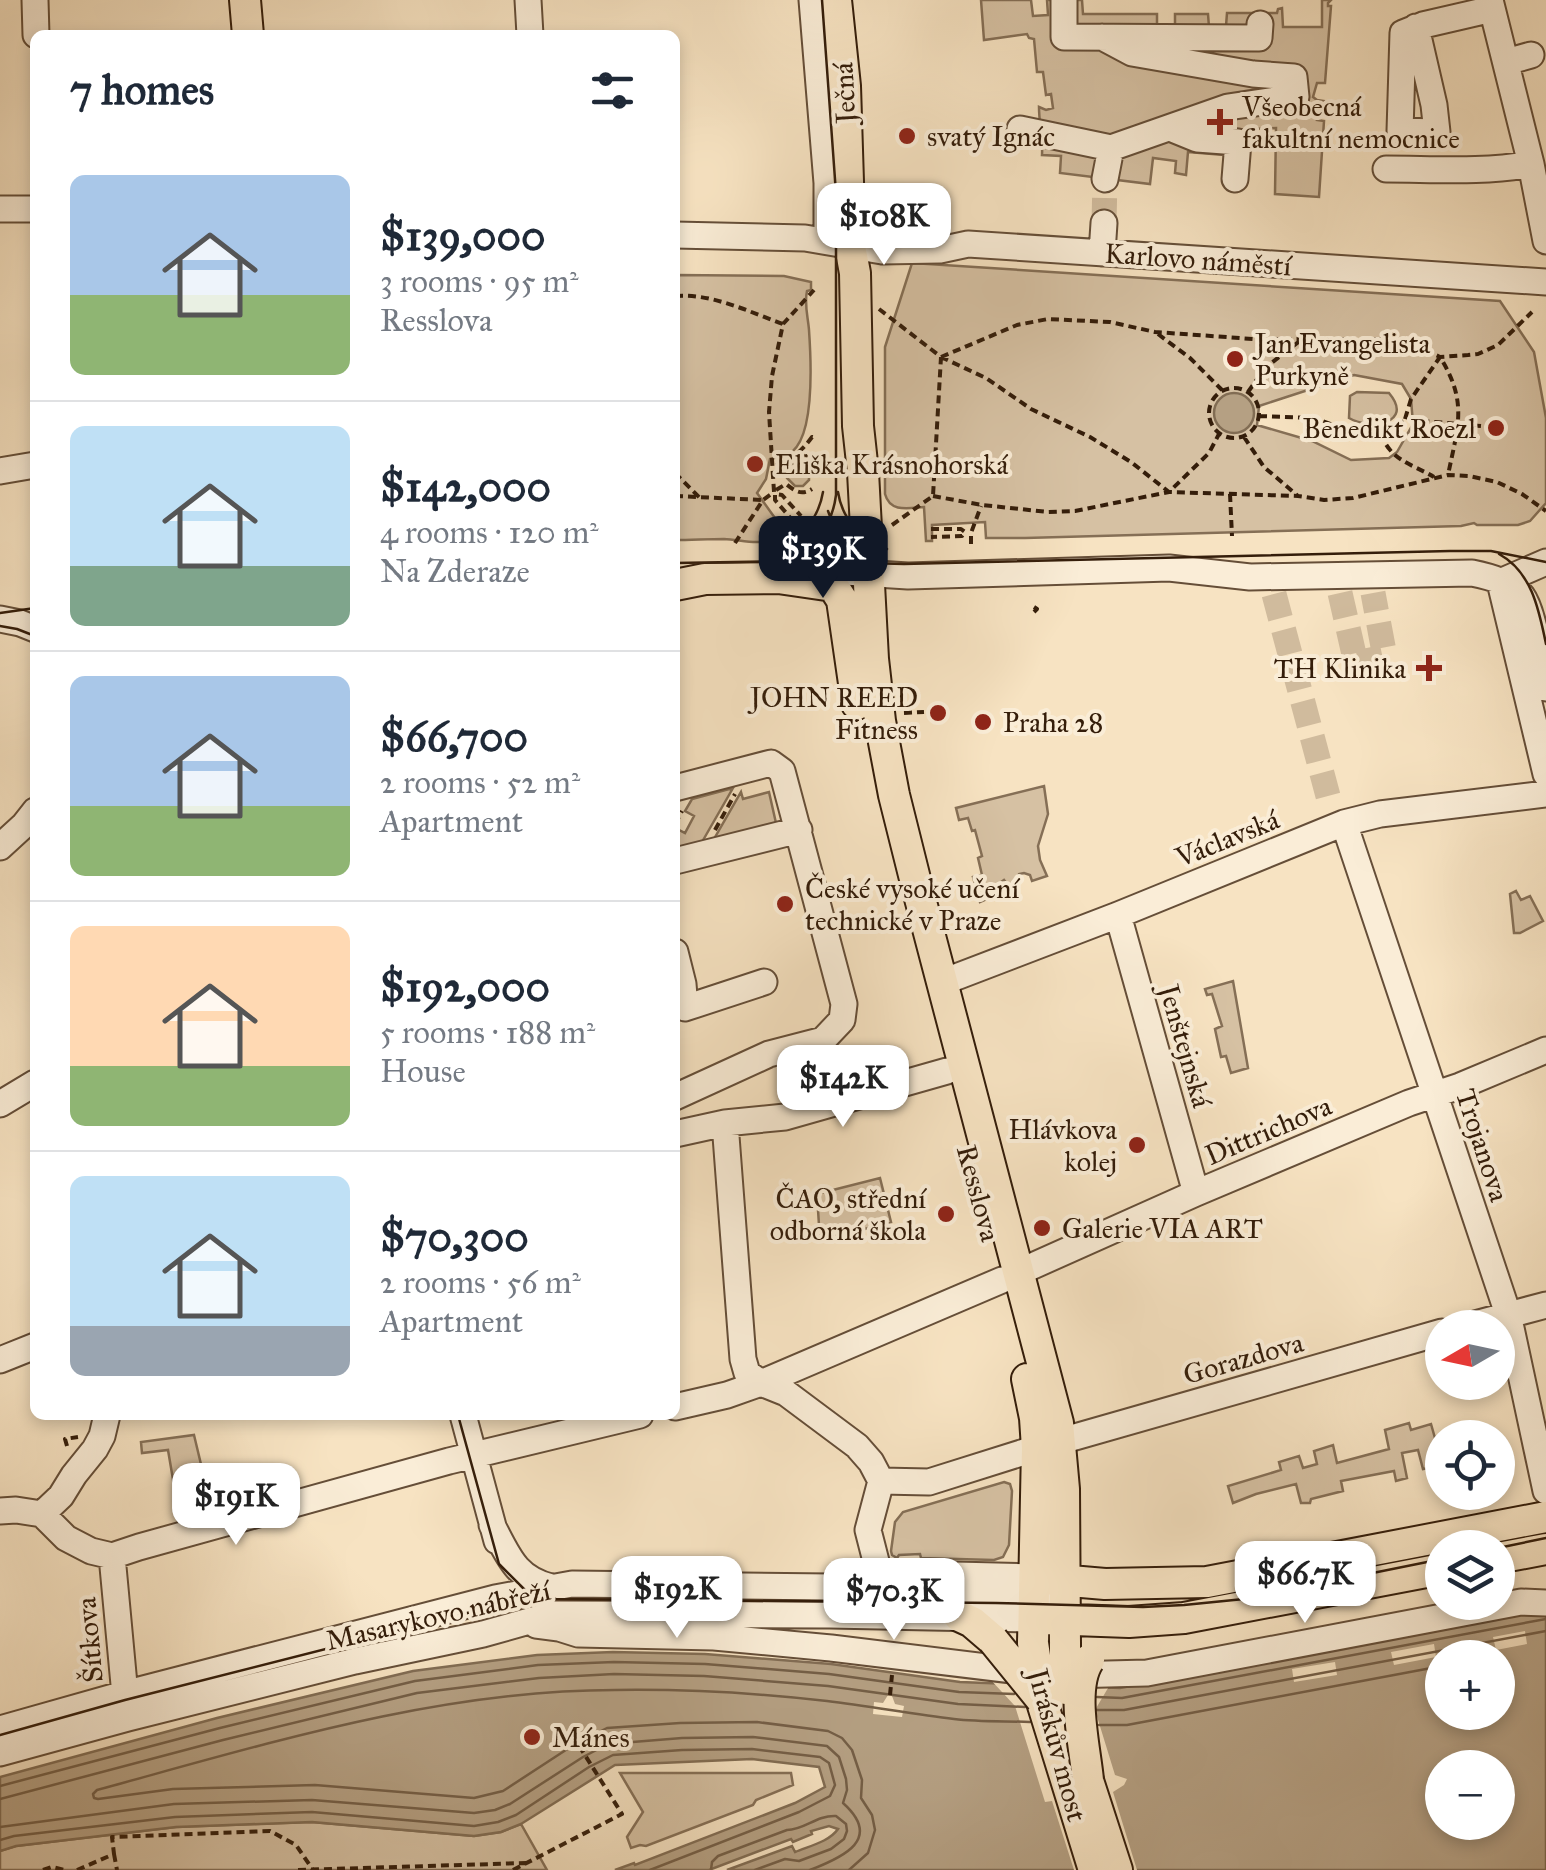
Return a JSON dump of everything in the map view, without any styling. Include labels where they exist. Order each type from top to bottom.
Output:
[{"type":"main road","points":[[245,0],[248,30]]},
{"type":"main road","name":"Ječná","points":[[836,0],[845,86],[839,243]]},
{"type":"main road","points":[[839,243],[855,273],[858,426],[868,574]]},
{"type":"main road","name":"Resslova","points":[[868,574],[880,722],[894,795],[943,982],[1031,1392],[1049,1445]]},
{"type":"main road","points":[[680,584],[705,579],[778,578]]},
{"type":"main road","name":"Resslova","points":[[778,578],[829,584],[842,598],[868,761],[947,1071],[1009,1277]]},
{"type":"main road","name":"Jiráskův most","points":[[1049,1445],[1033,1609],[1042,1699],[1094,1870]]},
{"type":"main road","name":"Jiráskův most","points":[[1049,1445],[1064,1489],[1065,1689],[1069,1716],[1116,1870]]},
{"type":"main road","points":[[1065,1610],[1105,1584],[1182,1584],[1280,1575],[1546,1517]]},
{"type":"main road","points":[[1515,1555],[1546,1549]]},
{"type":"main road","points":[[1088,1780],[1080,1679],[1083,1668],[1096,1652],[1122,1632],[1158,1621],[1425,1572]]},
{"type":"main road","name":"Masarykovo nábřeží","points":[[1033,1609],[1065,1610]]},
{"type":"main road","name":"Masarykovo nábřeží","points":[[1033,1609],[1065,1610]]},
{"type":"main road","points":[[1065,1610],[1158,1621]]},
{"type":"main road","points":[[959,1616],[993,1640],[1042,1699]]},
{"type":"street","points":[[35,0],[36,30]]},
{"type":"street","points":[[528,0],[530,30]]},
{"type":"street","points":[[812,0],[827,183],[839,243]]},
{"type":"street","points":[[1064,0],[1064,37],[1259,38],[1260,24]]},
{"type":"street","points":[[1416,28],[1491,4],[1518,58],[1531,164],[1546,240]]},
{"type":"street","points":[[1020,129],[1111,148],[1228,107],[1296,97],[1294,77],[1253,74],[1132,53],[1102,37]]},
{"type":"street","points":[[1170,128],[1198,139],[1238,142],[1235,179]]},
{"type":"street","points":[[1104,178],[1111,148]]},
{"type":"street","points":[[1386,168],[1506,168],[1531,164]]},
{"type":"street","points":[[0,209],[30,209]]},
{"type":"street","points":[[1102,253],[1104,224]]},
{"type":"street","name":"Karlovo náměstí","points":[[680,234],[839,243],[882,251],[922,251],[968,244],[1546,282]]},
{"type":"street","points":[[0,471],[30,466]]},
{"type":"street","points":[[1500,582],[1546,562]]},
{"type":"street","points":[[778,578],[845,572],[908,576],[1169,568],[1250,577],[1464,572],[1500,582],[1518,591],[1526,602],[1546,688]]},
{"type":"street","points":[[1500,582],[1546,774]]},
{"type":"street","points":[[0,619],[30,627]]},
{"type":"street","points":[[680,787],[771,763],[782,771],[844,1004],[842,1020],[823,1040],[769,1054],[680,1095]]},
{"type":"street","name":"Václavská","points":[[943,982],[1344,823],[1380,814],[1546,794]]},
{"type":"street","points":[[0,848],[30,816]]},
{"type":"street","name":"Trojanova","points":[[1344,823],[1507,1310]]},
{"type":"street","points":[[680,860],[799,830]]},
{"type":"street","name":"Jenštejnská","points":[[1118,914],[1196,1193]]},
{"type":"street","points":[[680,972],[685,1008],[764,982]]},
{"type":"street","name":"Dittrichova","points":[[680,1406],[761,1382],[1196,1193],[1546,1050]]},
{"type":"street","points":[[680,1133],[726,1123],[786,1118],[947,1071]]},
{"type":"street","points":[[0,1104],[30,1086]]},
{"type":"street","points":[[726,1123],[747,1373],[786,1394],[857,1446],[881,1481],[851,1583]]},
{"type":"street","points":[[1515,1312],[1546,1305]]},
{"type":"street","name":"Gorazdova","points":[[881,1481],[930,1482],[1425,1337]]},
{"type":"street","name":"Trojanova","points":[[1515,1347],[1546,1491]]},
{"type":"street","points":[[0,1360],[30,1348]]},
{"type":"street","points":[[42,1514],[61,1496],[96,1449],[105,1420]]},
{"type":"street","points":[[463,1420],[519,1622],[578,1634],[714,1637],[1004,1670],[1127,1674],[1521,1602],[1546,1603]]},
{"type":"street","points":[[0,1511],[42,1514],[66,1538],[112,1556],[473,1455],[619,1420]]},
{"type":"street","points":[[492,1525],[519,1571],[551,1588],[1033,1609]]},
{"type":"street","points":[[868,1530],[880,1577]]},
{"type":"street","points":[[1515,1536],[1546,1530]]},
{"type":"street","points":[[1280,1575],[1425,1553]]},
{"type":"street","name":"Šítkova","points":[[112,1556],[126,1706]]},
{"type":"street","name":"Masarykovo nábřeží","points":[[0,1753],[126,1706],[514,1594],[572,1584],[831,1587],[913,1574],[1033,1609]]},
{"type":"street","name":"Masarykovo nábřeží","points":[[0,1730],[355,1661],[483,1634],[554,1614],[959,1616],[1033,1609]]},
{"type":"path","points":[[794,522],[776,500],[770,394],[784,324],[814,290]]},
{"type":"path","points":[[680,296],[713,300],[784,324]]},
{"type":"path","points":[[879,309],[940,357],[986,378],[1031,409],[1090,437],[1169,492]]},
{"type":"path","points":[[940,357],[1038,320],[1110,322],[1155,332],[1253,339],[1383,338],[1440,357],[1468,355],[1498,344],[1532,312]]},
{"type":"path","points":[[1155,332],[1190,358],[1222,390]]},
{"type":"path","points":[[1248,392],[1264,368],[1303,338]]},
{"type":"path","points":[[932,496],[940,357]]},
{"type":"path","points":[[1259,416],[1315,418],[1351,432],[1390,432],[1405,420],[1411,399],[1440,357]]},
{"type":"path","points":[[1440,357],[1456,387],[1458,425],[1448,475]]},
{"type":"path","points":[[1240,388],[1248,392],[1254,398],[1257,424],[1244,437],[1235,439],[1219,434],[1208,412],[1210,403],[1222,390],[1240,388]]},
{"type":"path","points":[[1405,420],[1491,427]]},
{"type":"path","points":[[1380,433],[1392,455],[1434,477]]},
{"type":"path","points":[[1169,492],[1209,453],[1219,434]]},
{"type":"path","points":[[1244,437],[1264,467],[1298,496]]},
{"type":"path","points":[[774,466],[788,461],[815,438]]},
{"type":"path","points":[[892,525],[932,496],[1027,511],[1075,511],[1169,492],[1352,498],[1448,475],[1498,482],[1546,511]]},
{"type":"path","points":[[680,478],[701,499]]},
{"type":"path","points":[[735,543],[764,500],[786,484],[796,492],[812,490]]},
{"type":"path","points":[[775,492],[782,494],[801,516]]},
{"type":"path","points":[[1230,494],[1232,536]]},
{"type":"path","points":[[680,497],[764,500]]},
{"type":"path","points":[[932,537],[962,536],[982,505]]},
{"type":"path","points":[[931,529],[961,528],[968,532],[971,544]]},
{"type":"path","points":[[916,704],[916,712]]},
{"type":"path","points":[[892,713],[924,712]]},
{"type":"path","points":[[702,854],[750,768]]},
{"type":"path","points":[[890,1696],[892,1672]]},
{"type":"path","points":[[513,1870],[622,1814],[571,1733]]},
{"type":"path","points":[[117,1870],[112,1837],[270,1831],[296,1846],[313,1870]]},
{"type":"path","points":[[76,1870],[114,1854]]},
{"type":"path","points":[[298,1870],[526,1863]]},
{"type":"path","points":[[43,1870],[65,1870]]},
{"type":"shaded area","points":[[981,0],[1031,0],[1033,16],[1048,15],[1047,0],[1082,0],[1083,14],[1157,14],[1157,27],[1175,27],[1175,14],[1208,14],[1209,27],[1226,26],[1227,13],[1277,13],[1282,8],[1283,27],[1322,27],[1322,0],[1331,0],[1325,83],[1317,83],[1313,97],[1324,101],[1324,115],[1318,115],[1317,120],[1324,121],[1319,197],[1275,194],[1276,128],[1223,130],[1223,155],[1188,152],[1186,175],[1175,173],[1176,161],[1153,158],[1150,184],[1060,173],[1061,156],[1042,155],[1039,107],[1053,108],[1051,94],[1046,95],[1043,72],[1037,72],[1034,39],[1027,34],[984,40]]},
{"type":"shaded area","points":[[912,263],[1500,301],[1534,352],[1546,418],[1546,503],[1530,521],[1518,525],[1474,523],[986,538],[985,522],[932,525],[932,541],[926,541],[924,507],[896,507],[885,494],[885,347]],"holes":[[[1354,375],[1402,384],[1411,399],[1413,424],[1397,452],[1389,458],[1351,460],[1312,441],[1257,425],[1259,406]]]},
{"type":"shaded area","points":[[680,275],[784,276],[811,282],[806,301],[811,376],[805,429],[792,452],[770,459],[766,479],[757,493],[780,525],[779,536],[759,542],[680,540]]},
{"type":"shaded area","points":[[1357,392],[1389,393],[1397,412],[1393,418],[1377,424],[1349,418],[1350,396]]},
{"type":"shaded area","points":[[804,455],[809,458],[809,480],[803,486],[795,486],[785,470]]},
{"type":"shaded area","points":[[1044,786],[1048,814],[1038,846],[1047,876],[1032,881],[1030,875],[1019,874],[1018,886],[1011,889],[1004,880],[1002,886],[986,892],[987,899],[980,902],[973,877],[982,875],[978,858],[982,856],[975,830],[972,831],[968,818],[959,820],[956,808]]},
{"type":"shaded area","points":[[733,788],[702,842],[680,847],[680,830],[685,833],[694,816],[685,811],[692,799]]},
{"type":"shaded area","points":[[741,792],[743,799],[769,792],[776,823],[714,839]]},
{"type":"shaded area","points":[[1516,891],[1521,900],[1530,896],[1543,921],[1520,933],[1514,933],[1510,894]]},
{"type":"shaded area","points":[[1233,981],[1248,1068],[1231,1073],[1226,1056],[1221,1057],[1215,1029],[1222,1026],[1212,994],[1207,995],[1205,989]]},
{"type":"shaded area","points":[[880,1178],[891,1222],[820,1241],[817,1194]]},
{"type":"shaded area","points":[[1409,1423],[1411,1430],[1425,1426],[1425,1469],[1418,1450],[1402,1453],[1407,1478],[1396,1481],[1394,1471],[1341,1481],[1343,1491],[1311,1499],[1310,1503],[1301,1503],[1296,1484],[1233,1503],[1228,1486],[1281,1470],[1279,1462],[1299,1456],[1303,1468],[1317,1464],[1314,1451],[1333,1445],[1337,1463],[1389,1449],[1385,1430]]},
{"type":"shaded area","points":[[194,1435],[210,1502],[178,1509],[168,1450],[142,1453],[141,1442]]},
{"type":"shaded area","points":[[1004,1482],[1010,1484],[1012,1491],[1009,1545],[1003,1557],[994,1560],[892,1555],[895,1522],[903,1512]]},
{"type":"shaded area","points":[[620,1773],[791,1773],[793,1785],[756,1800],[753,1805],[646,1846],[631,1848],[627,1837],[643,1812]]},
{"type":"shaded area","points":[[311,1822],[474,1836],[521,1824],[547,1870],[0,1870],[0,1851],[16,1846],[176,1827]]},
{"type":"water","points":[[1234,393],[1248,399],[1254,413],[1248,427],[1234,433],[1220,427],[1214,413],[1220,399]]},
{"type":"water","points":[[1546,1609],[1546,1870],[727,1870],[792,1846],[795,1852],[818,1843],[838,1829],[829,1826],[709,1870],[615,1870],[795,1803],[825,1787],[819,1767],[752,1759],[615,1765],[521,1824],[474,1836],[312,1822],[176,1827],[0,1851],[0,1777],[217,1718],[413,1671],[537,1655],[613,1652],[705,1654],[831,1664],[960,1682],[1120,1688],[1487,1620],[1515,1620],[1515,1615]]},
{"type":"pier","points":[[1525,1631],[1527,1644],[1515,1646],[1515,1640],[1493,1637]]},
{"type":"pier","points":[[1425,1646],[1425,1659],[1394,1665],[1391,1652]]},
{"type":"pier","points":[[1335,1662],[1337,1675],[1294,1682],[1292,1669]]},
{"type":"pier","points":[[989,1678],[1111,1683],[1095,1710],[1115,1775],[1127,1779],[1113,1792],[1137,1870],[1074,1870],[1052,1801],[1045,1802],[1015,1706]]},
{"type":"pier","points":[[888,1695],[895,1704],[904,1706],[902,1717],[873,1714],[874,1702],[883,1703]]},
{"type":"tunnel","points":[[1104,223],[1105,179]]},
{"type":"tunnel","points":[[1340,593],[1356,663],[1385,657],[1373,593]]},
{"type":"tunnel","points":[[1274,594],[1328,796]]},
{"type":"tram line","points":[[786,557],[821,534],[836,495],[836,193],[822,0]]},
{"type":"tram line","points":[[768,549],[805,529],[817,512],[823,492]]},
{"type":"tram line","points":[[838,492],[854,527],[887,549]]},
{"type":"tram line","points":[[828,511],[847,542],[879,561]]},
{"type":"tram line","points":[[680,563],[904,564],[1450,551],[1491,551],[1546,562]]},
{"type":"tram line","points":[[1499,554],[1527,581],[1546,644]]},
{"type":"tram line","points":[[0,613],[30,609]]},
{"type":"tram line","points":[[0,626],[30,634]]},
{"type":"tram line","points":[[459,1420],[499,1564],[525,1590],[556,1599],[1143,1607],[1244,1599],[1425,1562]]},
{"type":"tram line","points":[[1515,1544],[1546,1538]]},
{"type":"tram line","points":[[0,1735],[542,1594]]},
{"type":"place","name":"Všeobecná fakultní nemocnice","points":[[1220,122]]},
{"type":"place","name":"svatý Ignác","points":[[907,136]]},
{"type":"place","name":"Jan Evangelista Purkyně","points":[[1235,359]]},
{"type":"place","name":"Benedikt Roezl","points":[[1496,428]]},
{"type":"place","name":"Eliška Krásnohorská","points":[[755,464]]},
{"type":"place","name":"TH Klinika","points":[[1429,668]]},
{"type":"place","name":"JOHN REED Fitness","points":[[938,713]]},
{"type":"place","name":"Praha 28","points":[[983,722]]},
{"type":"place","name":"České vysoké učení technické v Praze","points":[[785,904]]},
{"type":"place","name":"Hlávkova kolej","points":[[1137,1145]]},
{"type":"place","name":"ČAO, střední odborná škola","points":[[946,1214]]},
{"type":"place","name":"Galerie VIA ART","points":[[1042,1228]]},
{"type":"place","name":"Mánes","points":[[532,1737]]}]
